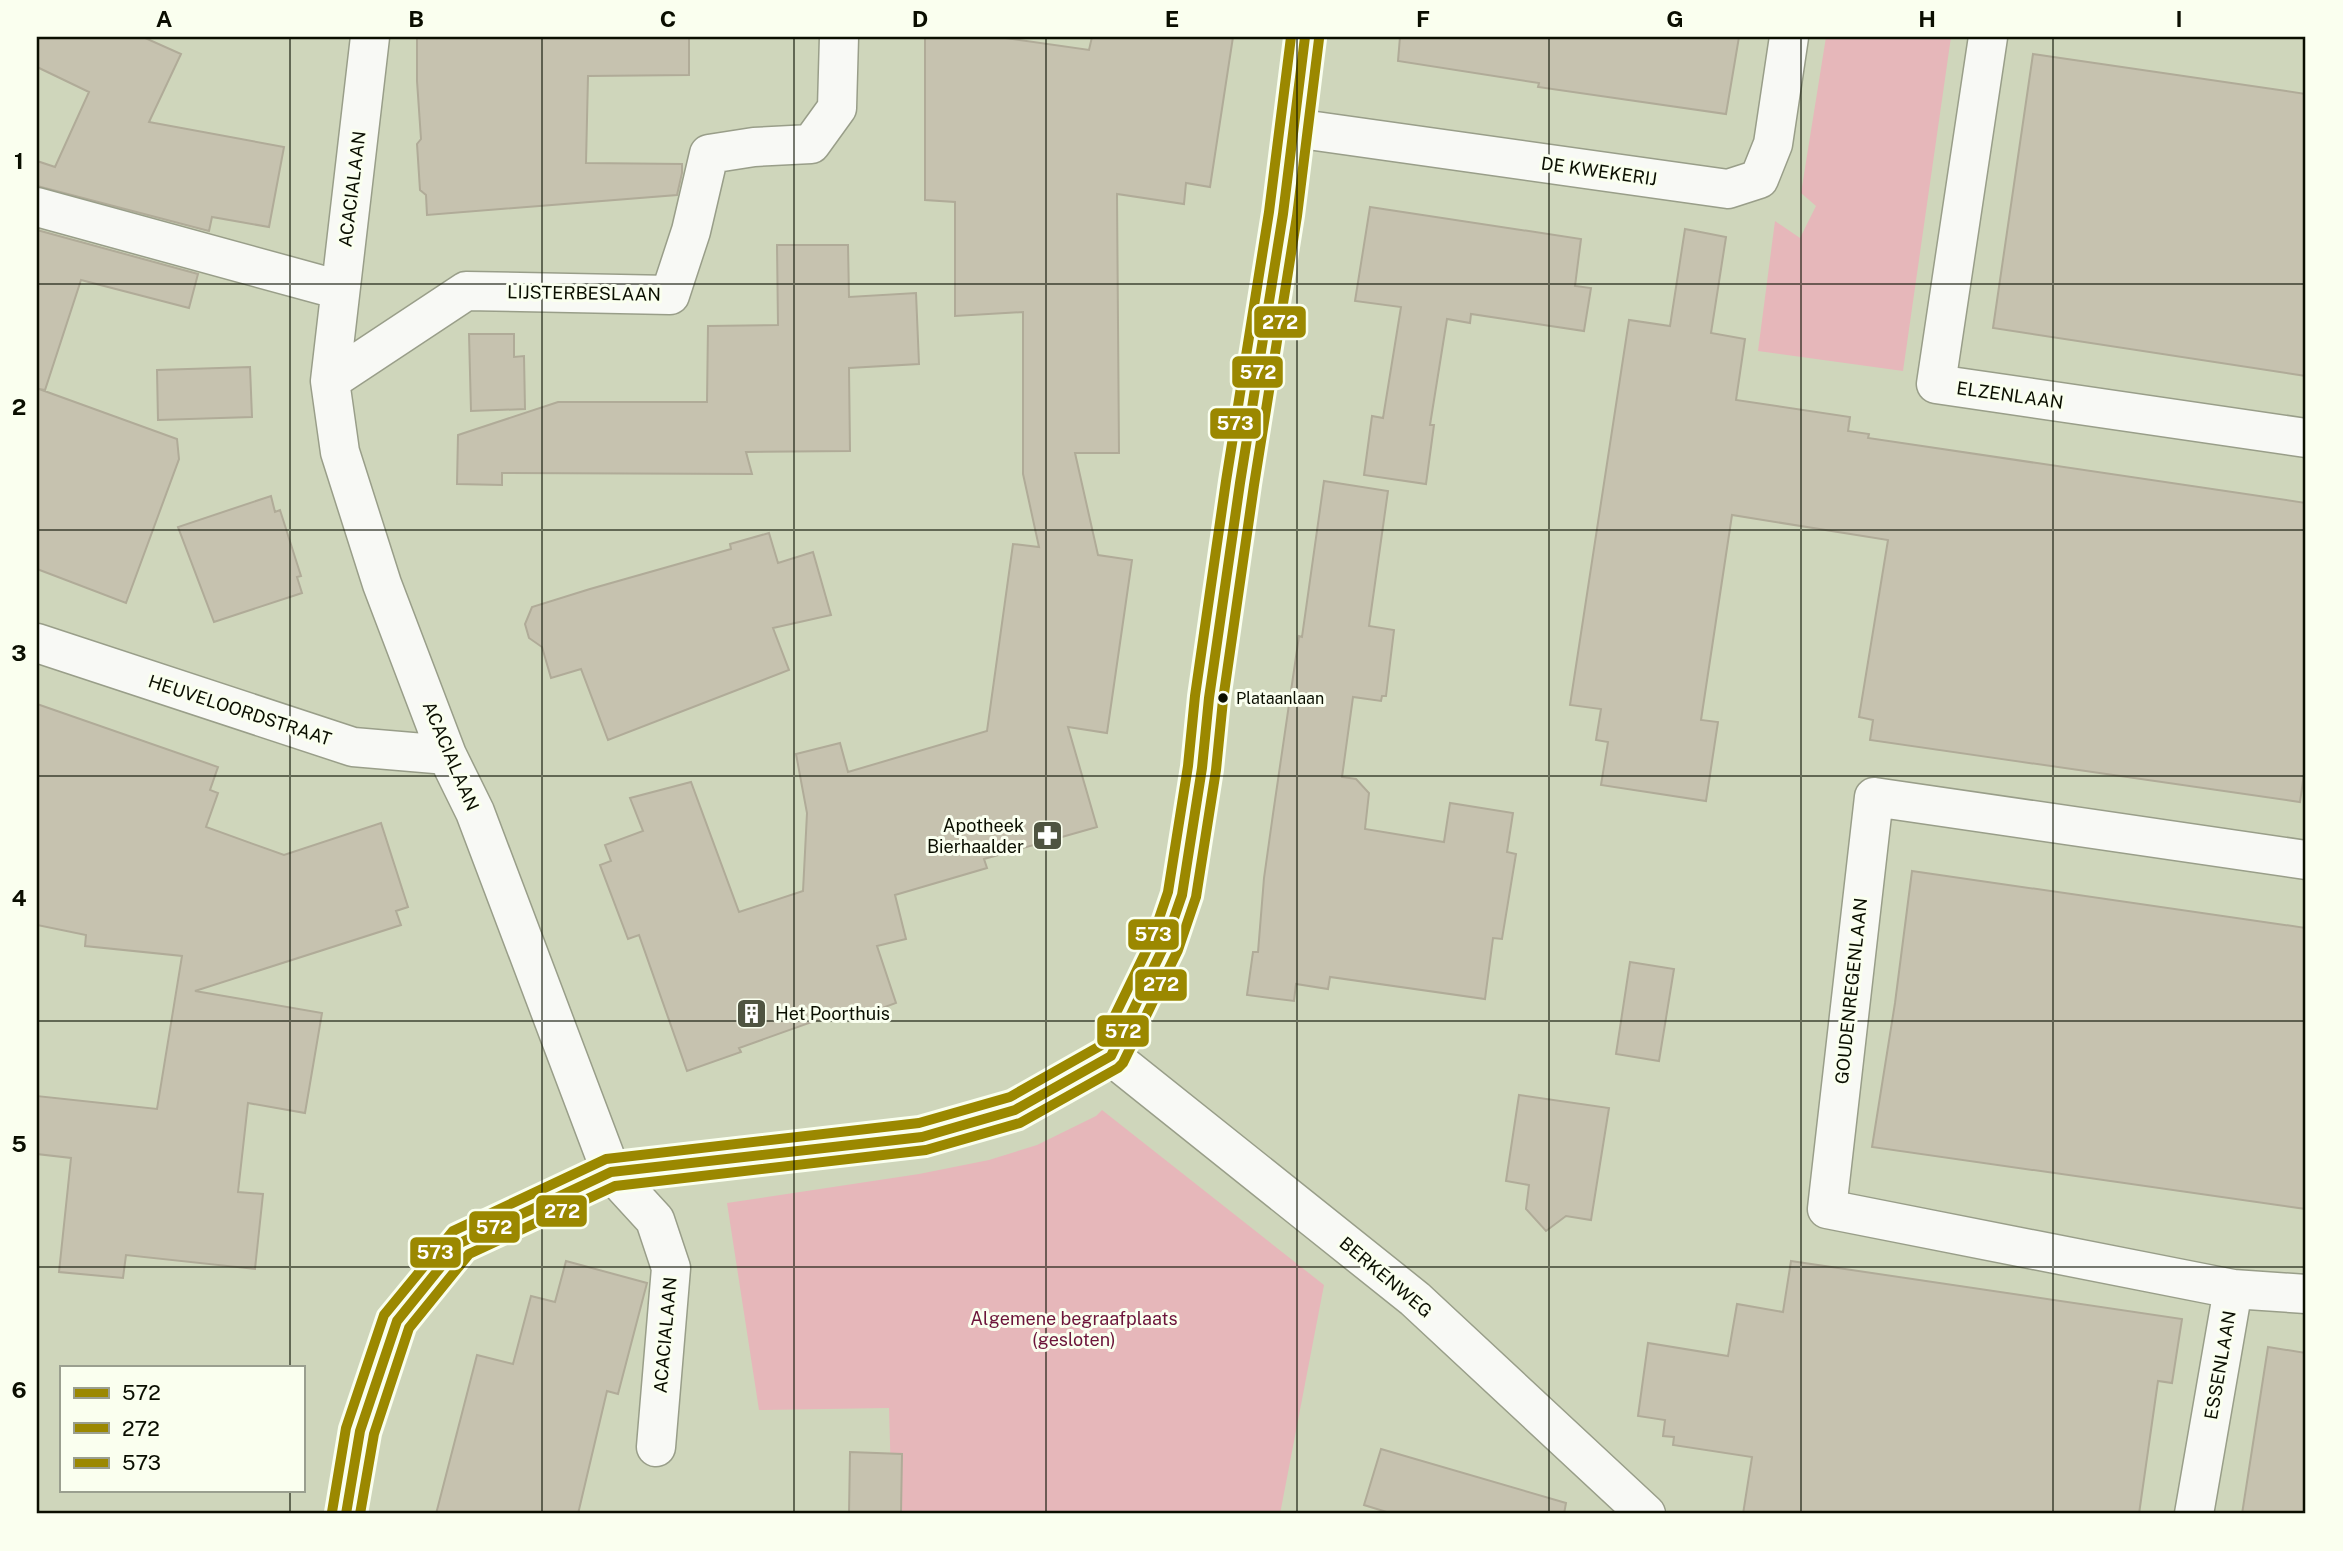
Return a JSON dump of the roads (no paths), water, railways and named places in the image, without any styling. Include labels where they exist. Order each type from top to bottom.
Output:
[{"type":"street","name":"ACACIALAAN","points":[[370,37],[330,381],[340,452],[382,584],[447,755],[475,812],[611,1172],[655,1220],[671,1268],[656,1447]]},
{"type":"street","name":"LIJSTERBESLAAN","points":[[330,381],[466,291],[670,295],[691,230],[709,154],[754,147],[810,144],[836,108],[839,37]]},
{"type":"street","points":[[346,1514],[359,1431],[397,1321],[460,1243],[611,1172],[922,1137],[1014,1110],[1111,1056],[1165,944],[1182,895],[1202,768],[1209,698],[1240,483],[1283,215],[1305,37]]},
{"type":"street","name":"DE KWEKERIJ","points":[[1294,128],[1728,189],[1759,179],[1773,144],[1789,37]]},
{"type":"street","name":"ELZENLAAN","points":[[1988,37],[1936,384],[2306,438]]},
{"type":"street","points":[[37,207],[340,290]]},
{"type":"street","name":"HEUVELOORDSTRAAT","points":[[37,643],[353,747],[447,755]]},
{"type":"street","name":"GOUDENREGENLAAN","points":[[2233,1289],[1827,1209],[1874,797],[2306,860]]},
{"type":"street","name":"BERKENWEG","points":[[1111,1056],[1415,1299],[1646,1514]]},
{"type":"street","name":"ESSENLAAN","points":[[2194,1514],[2233,1289],[2306,1294]]},
{"type":"place","name":"Plataanlaan","points":[[1223,698]]},
{"type":"place","name":"Apotheek Bierhaalder","points":[[1047,835]]},
{"type":"place","name":"Het Poorthuis","points":[[752,1013]]},
{"type":"park label","name":"Algemene begraafplaats (gesloten)","points":[[1074,1328]]}]
